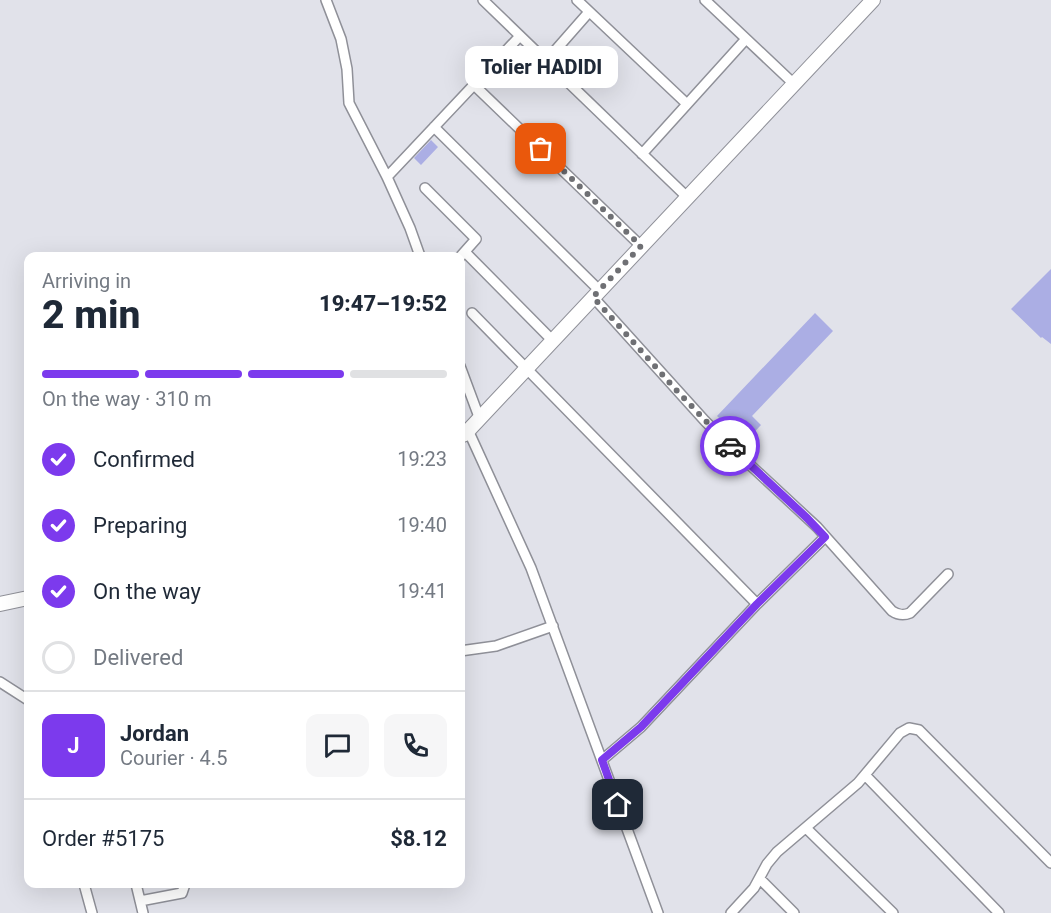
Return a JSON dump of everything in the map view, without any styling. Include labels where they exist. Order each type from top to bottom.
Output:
[{"type":"street","points":[[326,0],[340,39],[347,69],[349,103],[387,177],[419,252]]},
{"type":"street","points":[[483,0],[687,198]]},
{"type":"street","points":[[577,0],[687,104]]},
{"type":"street","points":[[705,0],[794,84]]},
{"type":"street","points":[[465,432],[873,0]]},
{"type":"street","points":[[546,61],[590,12]]},
{"type":"street","points":[[387,177],[520,36]]},
{"type":"street","points":[[642,154],[746,39]]},
{"type":"street","points":[[474,85],[641,246]]},
{"type":"street","points":[[434,127],[596,293],[712,428],[807,518],[892,611],[897,615],[910,613],[948,574]]},
{"type":"street","points":[[425,188],[476,239],[465,253]]},
{"type":"street","points":[[465,257],[552,340]]},
{"type":"street","points":[[471,313],[757,604]]},
{"type":"street","points":[[465,379],[479,417]]},
{"type":"street","points":[[465,435],[531,568],[658,913]]},
{"type":"street","points":[[602,760],[641,727],[757,604],[825,537]]},
{"type":"street","points":[[0,604],[24,599]]},
{"type":"street","points":[[465,650],[496,646],[553,626]]},
{"type":"street","points":[[0,682],[24,696]]},
{"type":"street","points":[[731,913],[748,896],[772,857],[865,775],[900,733],[909,728],[919,730],[1051,863]]},
{"type":"street","points":[[865,775],[999,913]]},
{"type":"street","points":[[806,828],[893,913]]},
{"type":"street","points":[[759,879],[794,913]]},
{"type":"street","points":[[85,888],[92,913]]},
{"type":"street","points":[[137,888],[143,913]]},
{"type":"street","points":[[140,901],[182,893],[184,888]]},
{"type":"building","points":[[431,140],[438,147],[421,165],[414,158]]},
{"type":"building","points":[[1051,269],[1051,344],[1041,338],[1011,309]]},
{"type":"building","points":[[815,313],[833,331],[752,416],[761,425],[745,442],[717,416]]},
{"type":"way so far","points":[[541,149],[641,246],[593,297],[730,446]]},
{"type":"place","name":"Tolier HADIDI","points":[[541,149]]},
{"type":"route","points":[[618,805],[602,760],[641,727],[757,604],[825,537],[730,446]]}]
